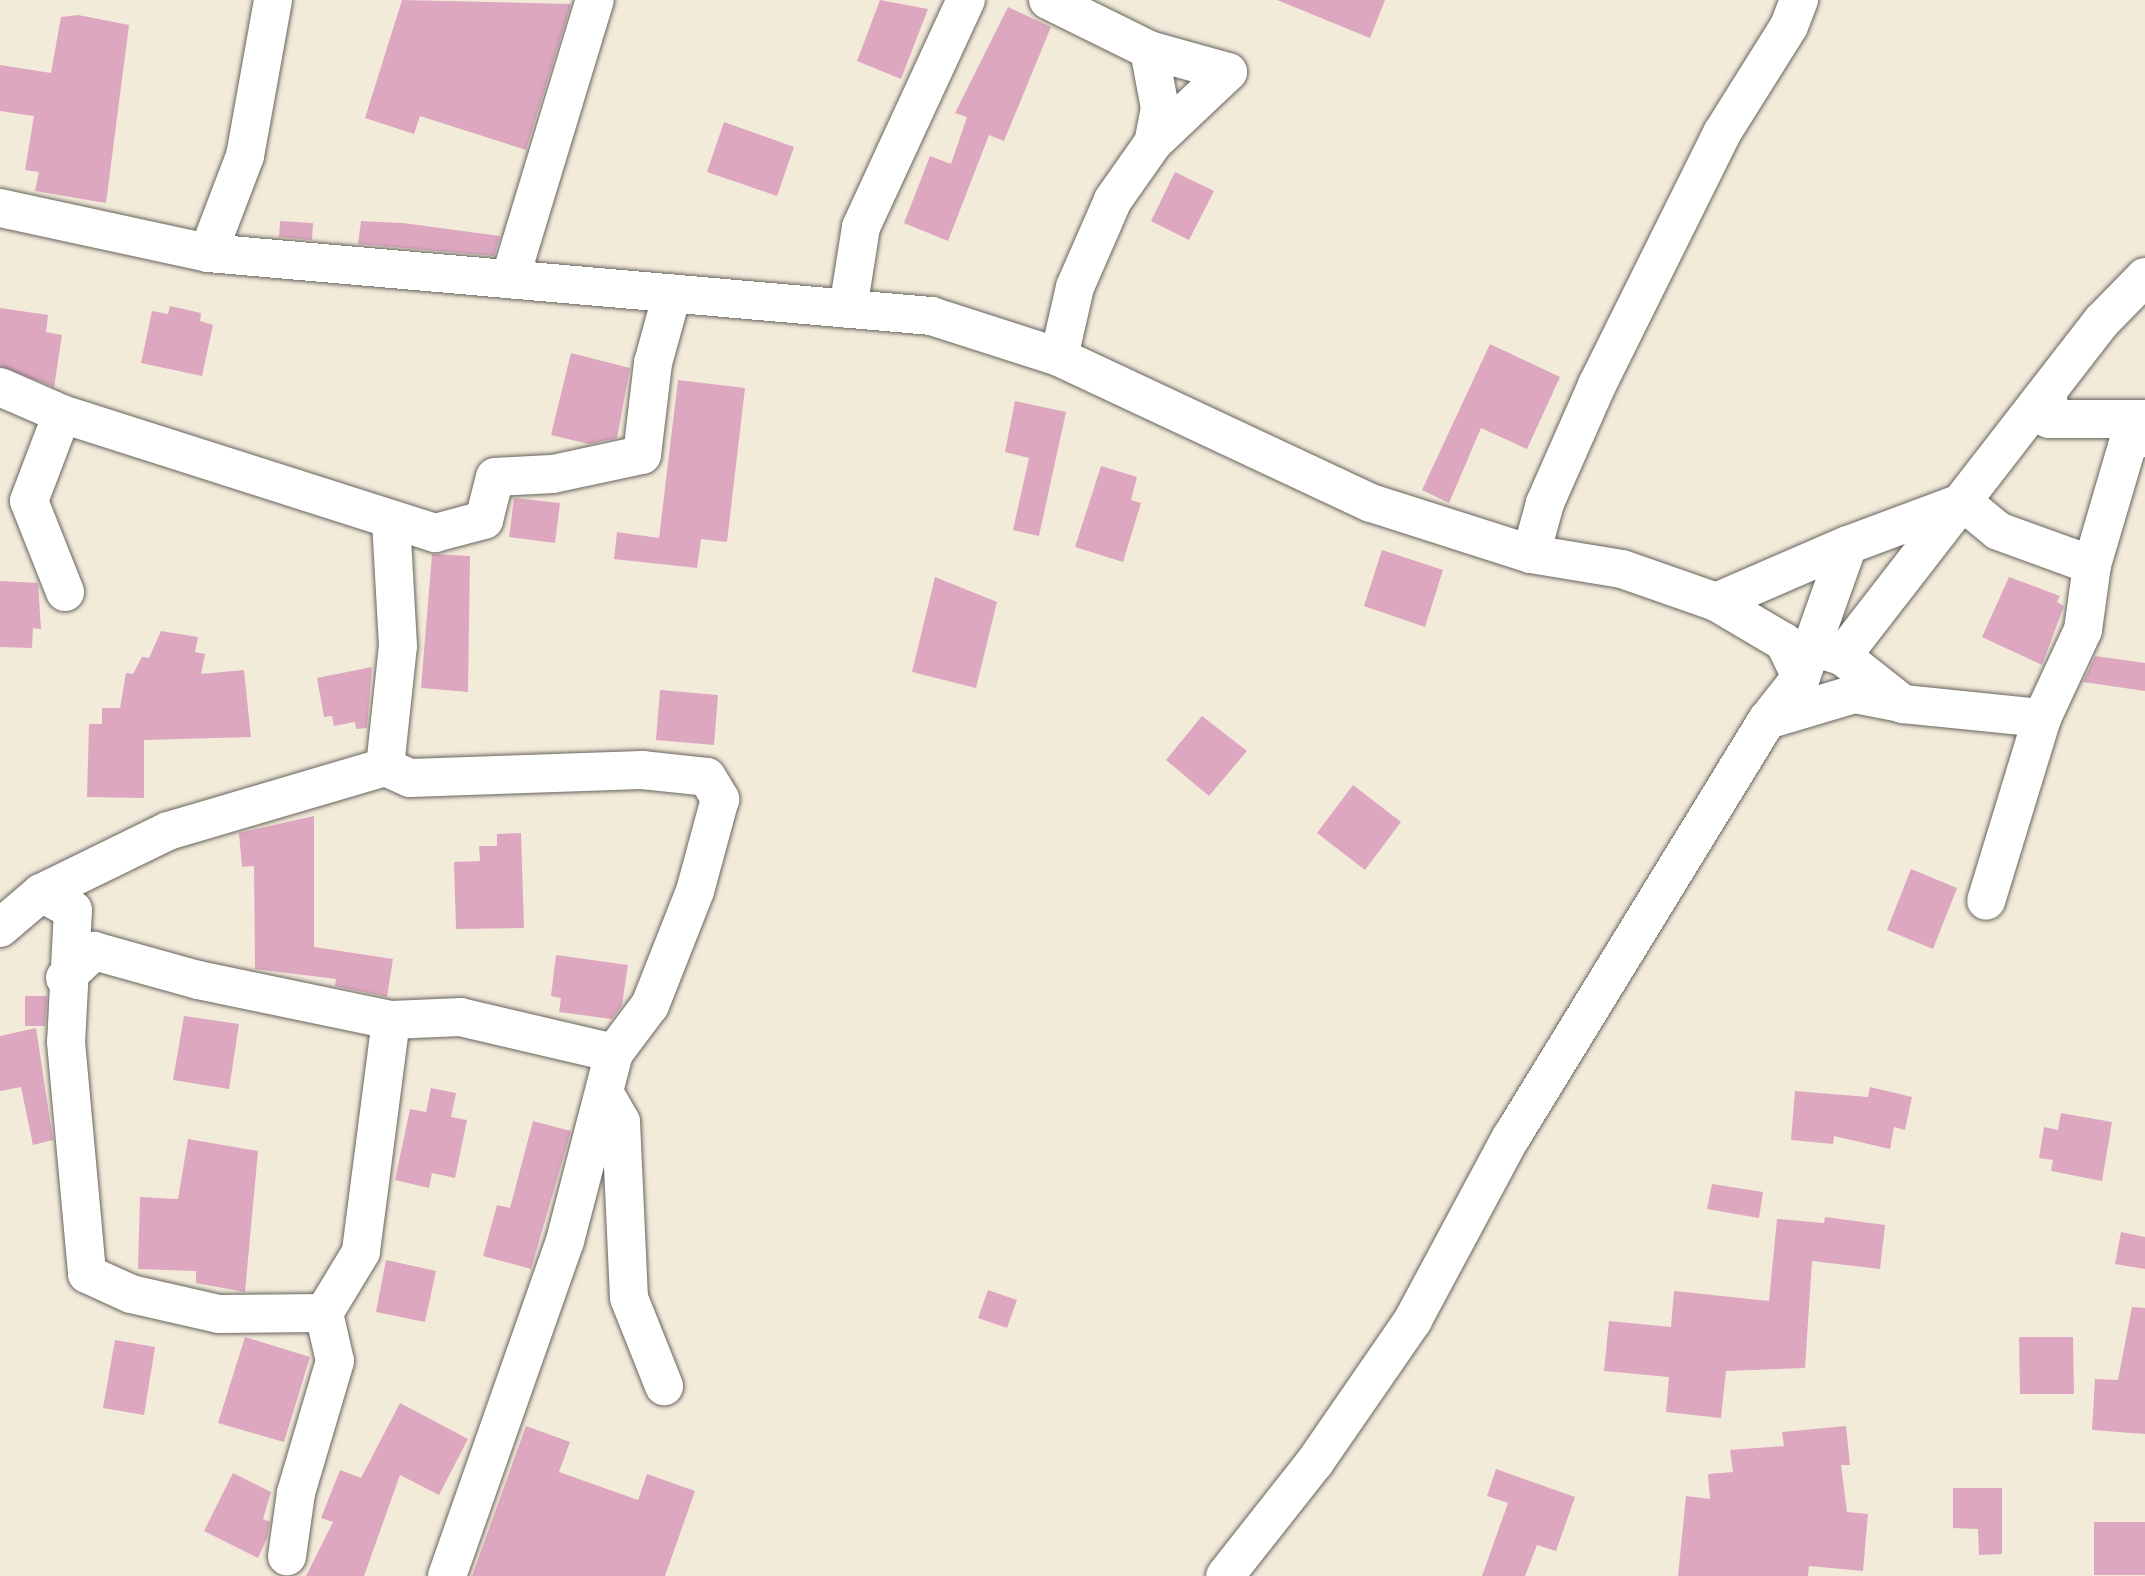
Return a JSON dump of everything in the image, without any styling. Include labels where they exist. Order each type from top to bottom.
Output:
[{"type":"street","points":[[208,253],[245,156],[273,0]]},
{"type":"street","points":[[510,279],[595,0]]},
{"type":"street","points":[[848,309],[861,227],[965,0]]},
{"type":"street","points":[[1048,0],[1149,50],[1228,72],[1153,143],[1112,200],[1075,287],[1059,357]]},
{"type":"street","points":[[1531,554],[1545,503],[1597,385],[1723,133],[1790,26],[1799,0]]},
{"type":"street","points":[[1149,50],[1160,108],[1153,143]]},
{"type":"street","points":[[0,208],[208,253],[931,316],[1059,357],[1371,503],[1531,554],[1622,569],[1716,602],[1784,642],[1903,704]]},
{"type":"street","points":[[1225,1576],[1315,1461],[1413,1320],[1511,1136],[1767,720],[1818,660],[1963,502],[2048,391],[2145,277]]},
{"type":"street","points":[[0,387],[62,414],[435,533],[484,520],[495,477],[553,474],[642,455],[653,363],[673,294]]},
{"type":"street","points":[[2048,391],[2049,419],[2145,419]]},
{"type":"street","points":[[62,414],[29,501],[65,592]]},
{"type":"street","points":[[1986,901],[2042,718],[2082,630],[2092,565],[2127,446],[2145,434]]},
{"type":"street","points":[[1716,602],[1848,545],[1963,502]]},
{"type":"street","points":[[1963,502],[1998,531],[2092,565]]},
{"type":"street","points":[[385,767],[398,646],[391,521]]},
{"type":"street","points":[[1818,660],[1848,545]]},
{"type":"street","points":[[1767,720],[1855,694],[1903,704],[2042,718]]},
{"type":"street","points":[[0,928],[41,893],[168,831],[385,767],[410,778],[642,770],[707,777],[720,799],[695,891],[650,1005],[614,1053],[565,1241],[447,1576]]},
{"type":"street","points":[[41,893],[73,910],[65,978],[87,1274],[131,1294],[219,1314],[324,1313]]},
{"type":"street","points":[[65,978],[94,951],[198,981],[391,1020],[461,1017],[614,1053]]},
{"type":"street","points":[[288,1556],[296,1493],[335,1361],[324,1313],[361,1252],[391,1020]]},
{"type":"street","points":[[605,1094],[621,1122],[629,1298],[664,1386]]},
{"type":"building","points":[[402,0],[571,4],[526,150],[420,116],[414,134],[365,118]]},
{"type":"building","points":[[880,0],[928,9],[901,79],[857,61]]},
{"type":"building","points":[[1277,0],[1385,0],[1370,38]]},
{"type":"building","points":[[1008,7],[1051,27],[1004,141],[989,135],[948,241],[904,223],[930,156],[951,164],[967,117],[955,113]]},
{"type":"building","points":[[78,15],[129,25],[106,203],[35,191],[39,172],[25,170],[34,116],[0,111],[0,65],[51,73],[61,17]]},
{"type":"building","points":[[724,122],[794,147],[777,196],[707,172]]},
{"type":"building","points":[[1175,172],[1214,191],[1189,240],[1151,221]]},
{"type":"building","points":[[280,221],[313,223],[312,240],[279,237]]},
{"type":"building","points":[[361,221],[403,223],[500,236],[494,256],[358,244]]},
{"type":"building","points":[[170,306],[201,313],[200,321],[213,325],[202,376],[141,363],[152,311],[168,314]]},
{"type":"building","points":[[0,308],[48,315],[46,332],[62,335],[54,387],[0,366]]},
{"type":"building","points":[[1490,344],[1560,377],[1527,449],[1481,428],[1449,503],[1422,490]]},
{"type":"building","points":[[571,353],[630,368],[617,438],[589,444],[551,435]]},
{"type":"building","points":[[678,380],[745,388],[727,542],[701,539],[697,568],[614,559],[617,532],[659,538]]},
{"type":"building","points":[[1015,401],[1066,412],[1039,536],[1013,530],[1029,458],[1005,452]]},
{"type":"building","points":[[1101,466],[1137,477],[1131,500],[1141,503],[1123,562],[1075,547]]},
{"type":"building","points":[[514,498],[560,503],[555,543],[509,537]]},
{"type":"building","points":[[1382,550],[1443,570],[1425,627],[1364,606]]},
{"type":"building","points":[[432,554],[470,556],[468,692],[421,688]]},
{"type":"building","points":[[935,577],[997,602],[976,688],[912,672]]},
{"type":"building","points":[[2009,577],[2060,596],[2057,602],[2064,606],[2042,665],[1982,637]]},
{"type":"building","points":[[0,581],[38,583],[41,629],[33,628],[32,648],[0,647]]},
{"type":"building","points":[[161,631],[198,637],[195,652],[205,654],[201,674],[244,670],[251,737],[144,740],[144,798],[87,797],[89,724],[102,724],[102,708],[120,708],[126,673],[133,674],[142,657],[149,658]]},
{"type":"building","points":[[2095,656],[2145,663],[2145,691],[2083,682]]},
{"type":"building","points":[[372,667],[367,728],[356,729],[355,722],[334,726],[332,716],[324,717],[317,678]]},
{"type":"building","points":[[660,690],[718,695],[714,745],[656,740]]},
{"type":"building","points":[[1202,716],[1247,751],[1209,796],[1166,760]]},
{"type":"building","points":[[1353,785],[1401,822],[1365,870],[1317,833]]},
{"type":"building","points":[[314,816],[314,947],[393,959],[387,997],[335,986],[336,979],[255,969],[254,866],[242,867],[239,833]]},
{"type":"building","points":[[521,833],[524,928],[456,929],[454,862],[480,861],[479,846],[497,846],[497,834]]},
{"type":"building","points":[[1911,869],[1957,888],[1933,949],[1887,930]]},
{"type":"building","points":[[556,955],[628,965],[622,1005],[612,1019],[559,1012],[561,998],[551,996]]},
{"type":"building","points":[[25,996],[47,996],[45,1026],[25,1026]]},
{"type":"building","points":[[184,1016],[239,1024],[229,1089],[173,1080]]},
{"type":"building","points":[[36,1028],[53,1140],[33,1145],[21,1087],[0,1091],[0,1036]]},
{"type":"building","points":[[1870,1087],[1912,1097],[1905,1130],[1894,1127],[1890,1149],[1834,1136],[1833,1144],[1791,1140],[1795,1091],[1868,1097]]},
{"type":"building","points":[[431,1088],[456,1093],[451,1117],[467,1120],[455,1178],[432,1173],[429,1188],[395,1180],[410,1109],[426,1112]]},
{"type":"building","points":[[2061,1113],[2112,1122],[2102,1181],[2051,1171],[2053,1160],[2039,1158],[2044,1127],[2058,1130]]},
{"type":"building","points":[[533,1121],[571,1131],[531,1269],[483,1256],[497,1205],[510,1208]]},
{"type":"building","points":[[188,1139],[258,1151],[245,1292],[196,1283],[196,1271],[138,1269],[140,1197],[178,1199]]},
{"type":"building","points":[[1712,1184],[1763,1192],[1759,1218],[1707,1209]]},
{"type":"building","points":[[1825,1217],[1885,1225],[1880,1269],[1812,1261],[1805,1368],[1726,1371],[1721,1418],[1666,1412],[1669,1377],[1604,1371],[1609,1321],[1671,1327],[1674,1291],[1769,1301],[1777,1219],[1824,1223]]},
{"type":"building","points":[[2121,1232],[2145,1237],[2145,1269],[2115,1264]]},
{"type":"building","points":[[386,1260],[436,1271],[425,1322],[376,1312]]},
{"type":"building","points":[[988,1290],[1017,1300],[1007,1328],[978,1318]]},
{"type":"building","points":[[2132,1307],[2145,1308],[2145,1434],[2092,1430],[2095,1379],[2118,1380]]},
{"type":"building","points":[[245,1337],[310,1357],[284,1442],[218,1423]]},
{"type":"building","points":[[2019,1337],[2073,1337],[2074,1394],[2020,1394]]},
{"type":"building","points":[[115,1340],[155,1347],[144,1415],[103,1408]]},
{"type":"building","points":[[400,1403],[468,1439],[439,1495],[400,1475],[364,1576],[306,1576],[333,1522],[321,1518],[340,1470],[361,1478]]},
{"type":"building","points":[[526,1426],[570,1442],[559,1472],[638,1500],[647,1474],[695,1491],[665,1576],[472,1576]]},
{"type":"building","points":[[1846,1426],[1850,1465],[1841,1465],[1847,1512],[1868,1514],[1863,1571],[1809,1566],[1808,1576],[1678,1576],[1686,1496],[1710,1499],[1708,1474],[1733,1472],[1730,1450],[1784,1446],[1782,1432]]},
{"type":"building","points":[[1496,1469],[1575,1497],[1556,1551],[1537,1545],[1525,1576],[1482,1576],[1508,1503],[1487,1496]]},
{"type":"building","points":[[233,1473],[271,1492],[263,1519],[270,1522],[267,1538],[258,1558],[204,1531]]},
{"type":"building","points":[[1953,1488],[2002,1488],[2002,1554],[1979,1555],[1978,1529],[1953,1528]]},
{"type":"building","points":[[2094,1522],[2145,1522],[2145,1575],[2094,1575]]}]
